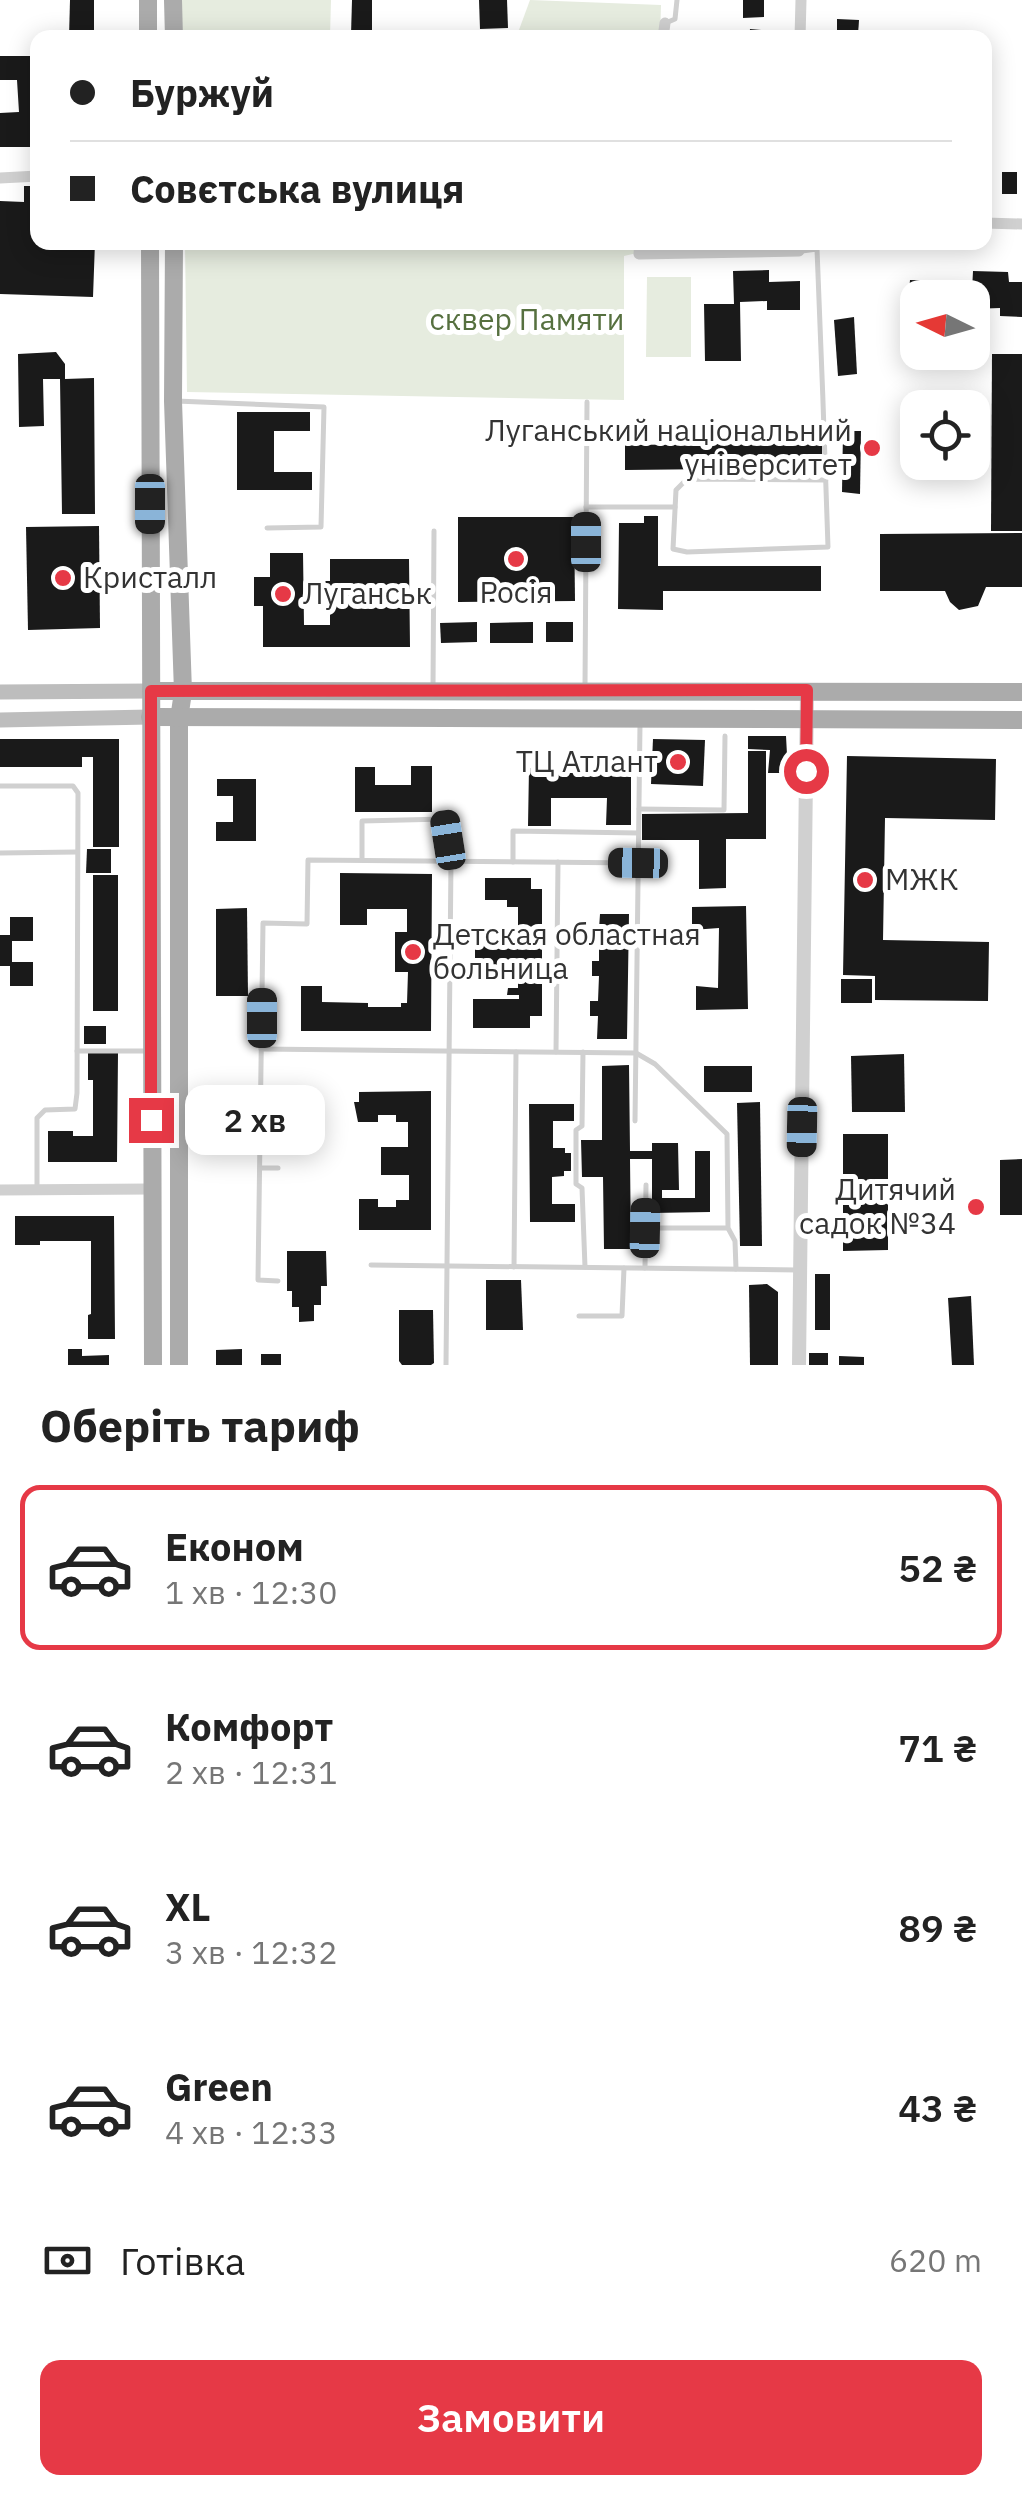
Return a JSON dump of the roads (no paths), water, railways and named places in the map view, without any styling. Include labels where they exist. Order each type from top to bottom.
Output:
[{"type":"main road","points":[[148,0],[148,30]]},
{"type":"main road","points":[[173,0],[174,30]]},
{"type":"main road","points":[[150,250],[153,1365]]},
{"type":"main road","points":[[174,250],[173,401],[182,692],[179,1365]]},
{"type":"main road","points":[[0,692],[1022,692]]},
{"type":"main road","points":[[0,720],[1022,720]]},
{"type":"street","points":[[800,30],[801,0]]},
{"type":"street","points":[[664,30],[665,23]]},
{"type":"street","points":[[0,178],[30,176]]},
{"type":"street","points":[[992,223],[1022,224]]},
{"type":"street","points":[[639,250],[639,254],[730,250]]},
{"type":"street","points":[[800,1365],[807,690]]},
{"type":"street","points":[[0,1190],[151,1190]]},
{"type":"lane","points":[[665,23],[675,18],[677,0]]},
{"type":"lane","points":[[817,250],[826,480],[828,547],[687,552],[673,549],[676,490],[687,479],[826,480]]},
{"type":"lane","points":[[173,401],[324,407],[321,527],[267,528]]},
{"type":"lane","points":[[585,690],[587,402]]},
{"type":"lane","points":[[586,507],[675,507]]},
{"type":"lane","points":[[434,531],[434,690]]},
{"type":"lane","points":[[635,1121],[642,690]]},
{"type":"lane","points":[[639,810],[724,810],[724,736]]},
{"type":"lane","points":[[0,786],[73,786],[78,793],[75,1108],[45,1110],[37,1118],[36,1190]]},
{"type":"lane","points":[[362,860],[362,821],[445,820],[452,861],[446,1365]]},
{"type":"lane","points":[[513,862],[513,832],[638,833]]},
{"type":"lane","points":[[0,852],[78,852]]},
{"type":"lane","points":[[278,1280],[258,1280],[262,923],[307,924],[308,860],[638,863]]},
{"type":"lane","points":[[556,1052],[558,862]]},
{"type":"lane","points":[[261,1049],[636,1053],[655,1064],[727,1134],[728,1228],[736,1241],[736,1269]]},
{"type":"lane","points":[[77,1051],[151,1051]]},
{"type":"lane","points":[[514,1267],[516,1052]]},
{"type":"lane","points":[[583,1052],[576,1184],[582,1188],[584,1268]]},
{"type":"lane","points":[[260,1168],[278,1168]]},
{"type":"lane","points":[[645,1268],[646,1185]]},
{"type":"lane","points":[[645,1228],[728,1228]]},
{"type":"lane","points":[[371,1265],[801,1270]]},
{"type":"lane","points":[[579,1316],[622,1316],[624,1268]]},
{"type":"place","name":"Луганський національний університет","points":[[872,448]]},
{"type":"place","name":"Росія","points":[[516,559]]},
{"type":"place","name":"Кристалл","points":[[63,578]]},
{"type":"place","name":"Луганськ","points":[[283,594]]},
{"type":"place","name":"ТЦ Атлант","points":[[678,762]]},
{"type":"place","name":"МЖК","points":[[865,880]]},
{"type":"place","name":"Детская областная больница","points":[[413,952]]},
{"type":"place","name":"Дитячий садок №34","points":[[976,1207]]},
{"type":"park label","name":"сквер Памяти","points":[[527,320]]}]
